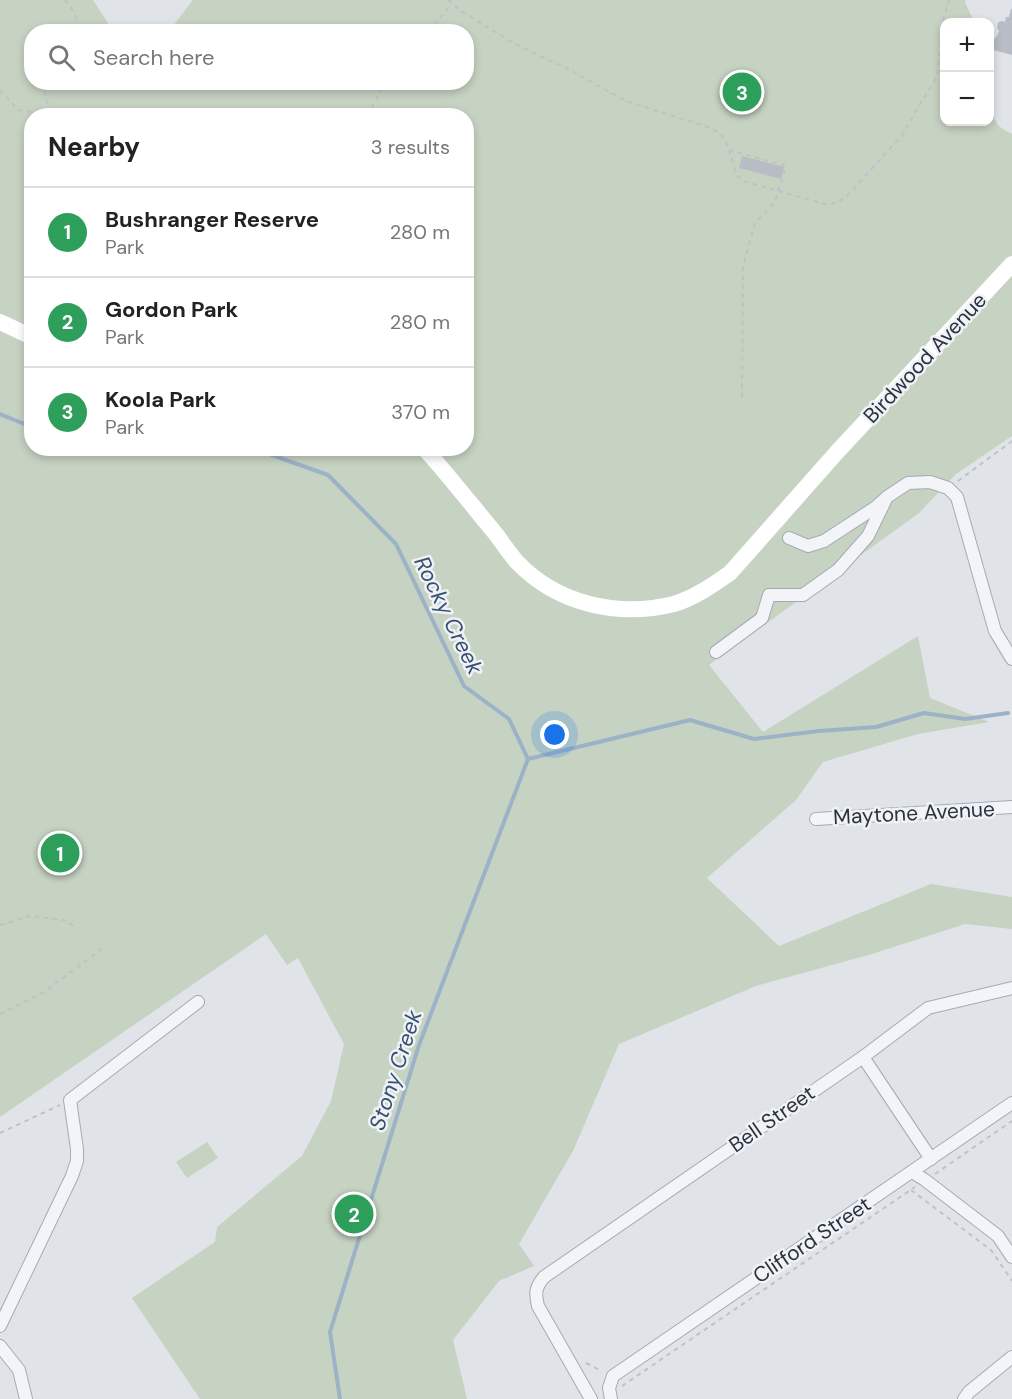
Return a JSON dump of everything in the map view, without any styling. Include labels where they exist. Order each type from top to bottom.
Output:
[{"type":"main road","name":"Birdwood Avenue","points":[[431,456],[443,469],[491,544],[510,569],[533,590],[559,606],[586,615],[647,619],[678,613],[713,597],[738,579],[778,535],[837,452],[1012,264]]},
{"type":"main road","points":[[0,322],[24,333]]},
{"type":"street","points":[[789,538],[808,546],[824,542],[908,483],[930,482],[948,488],[957,497],[995,632],[1012,659]]},
{"type":"street","points":[[716,652],[762,618],[769,595],[803,595],[838,570],[868,536],[887,497]]},
{"type":"street","name":"Maytone Avenue","points":[[816,819],[1012,807]]},
{"type":"street","name":"Bell Street","points":[[565,1353],[538,1306],[537,1285],[544,1277],[862,1057],[928,1008],[1012,988]]},
{"type":"street","points":[[0,1326],[72,1176],[77,1161],[76,1133],[70,1100],[198,1002]]},
{"type":"street","points":[[862,1057],[931,1159]]},
{"type":"street","name":"Clifford Street","points":[[613,1376],[1012,1103]]},
{"type":"street","points":[[912,1172],[998,1236],[1012,1257]]},
{"type":"street","points":[[0,1346],[19,1370],[26,1399]]},
{"type":"street","points":[[565,1353],[591,1399]]},
{"type":"street","points":[[964,1399],[969,1392],[1012,1357]]},
{"type":"street","points":[[613,1376],[609,1388],[614,1395]]},
{"type":"path","points":[[65,0],[74,12],[77,24]]},
{"type":"path","points":[[447,0],[517,45],[568,69],[626,101],[721,134],[729,150],[736,174],[743,181],[825,204],[837,203],[848,195],[904,133],[937,76],[943,20],[949,0]]},
{"type":"path","points":[[435,24],[451,4]]},
{"type":"path","points":[[0,90],[18,110],[24,111]]},
{"type":"path","points":[[45,90],[50,108]]},
{"type":"path","points":[[371,108],[382,90]]},
{"type":"path","points":[[729,150],[786,166],[776,202],[755,223],[743,266],[742,399]]},
{"type":"path","points":[[954,484],[1012,441]]},
{"type":"path","points":[[0,925],[30,916],[64,920],[77,928]]},
{"type":"path","points":[[0,1014],[44,992],[103,948]]},
{"type":"path","points":[[0,1133],[70,1100]]},
{"type":"path","points":[[614,1395],[1012,1121]]},
{"type":"path","points":[[911,1190],[991,1250],[1012,1281]]},
{"type":"path","points":[[565,1353],[613,1376]]},
{"type":"green space","points":[[0,0],[93,0],[108,24],[24,24],[24,90],[474,90],[474,24],[174,24],[193,0],[966,0],[972,18],[940,18],[940,126],[994,126],[994,116],[1000,127],[1012,134],[1012,436],[956,474],[919,513],[709,665],[763,732],[918,636],[930,698],[989,722],[918,734],[823,762],[796,800],[707,878],[779,946],[931,884],[1012,897],[1012,929],[965,924],[872,954],[756,986],[619,1044],[573,1151],[519,1244],[534,1266],[499,1281],[453,1340],[467,1399],[200,1399],[132,1298],[215,1242],[217,1227],[302,1156],[331,1101],[344,1044],[298,958],[287,965],[266,934],[0,1117]]},
{"type":"green space","points":[[207,1142],[218,1158],[187,1178],[176,1162]]},
{"type":"building","points":[[1012,9],[1012,55],[994,50],[994,39],[999,31],[998,22],[1005,22],[1006,17],[1009,17]]},
{"type":"building","points":[[742,156],[784,167],[781,179],[739,168]]},
{"type":"waterway","name":"Rocky Creek","points":[[0,414],[24,424]]},
{"type":"waterway","name":"Rocky Creek","points":[[275,456],[328,475],[396,544],[464,686],[509,719],[528,759],[690,720],[754,739],[876,727],[924,713],[965,719],[1008,713]]},
{"type":"waterway","name":"Stony Creek","points":[[340,1399],[330,1332],[419,1045],[528,759]]},
{"type":"place","name":"Koola Park","points":[[742,92]]},
{"type":"place","name":"Bushranger Reserve","points":[[60,853]]},
{"type":"place","name":"Gordon Park","points":[[354,1214]]}]
